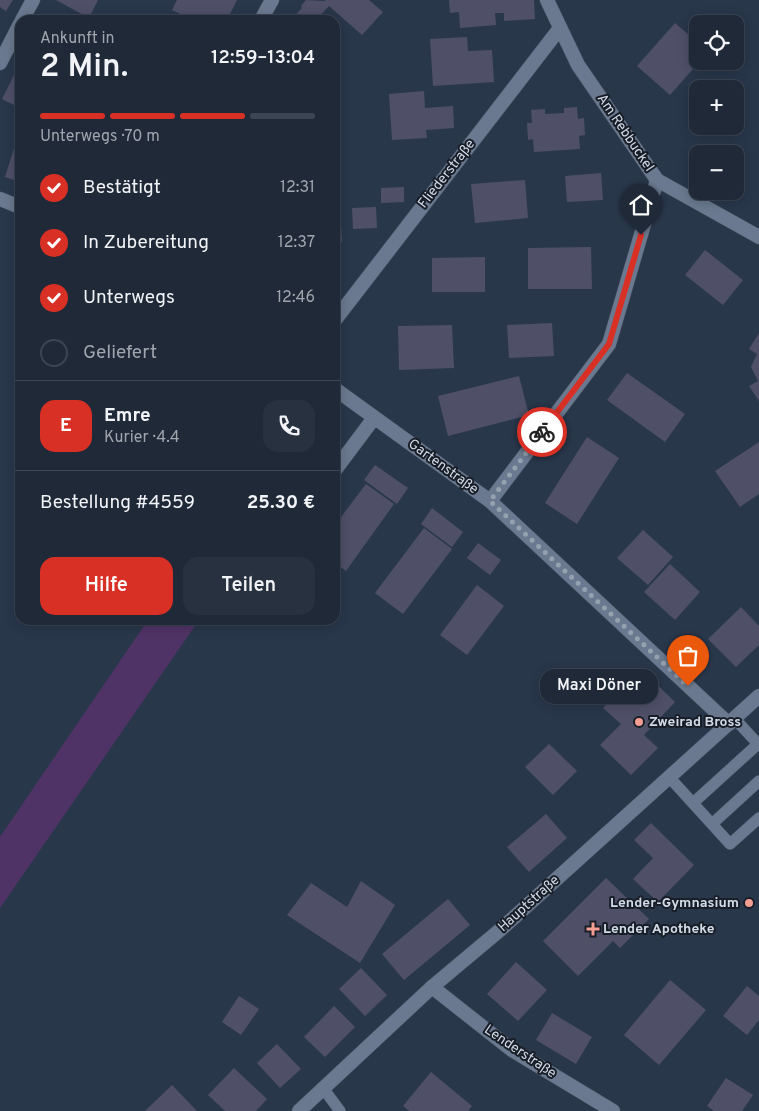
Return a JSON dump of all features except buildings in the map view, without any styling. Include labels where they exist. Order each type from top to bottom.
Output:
[{"type":"street","points":[[25,15],[33,0]]},
{"type":"street","points":[[264,15],[272,0]]},
{"type":"street","name":"Am Rebbuckel","points":[[490,501],[609,344],[657,180],[578,65],[547,0]]},
{"type":"street","name":"Fliederstraße","points":[[340,314],[560,28]]},
{"type":"street","points":[[0,63],[15,34]]},
{"type":"street","points":[[657,180],[759,238]]},
{"type":"street","points":[[0,199],[15,205]]},
{"type":"street","name":"Gartenstraße","points":[[340,393],[490,501],[732,721]]},
{"type":"street","points":[[340,463],[374,418]]},
{"type":"street","name":"Hauptstraße","points":[[299,1111],[432,987],[500,930],[759,696]]},
{"type":"street","name":"Lenderstraße","points":[[432,987],[512,1050],[613,1111]]},
{"type":"lane","points":[[693,803],[758,745],[732,721]]},
{"type":"lane","points":[[670,778],[730,844],[759,818]]},
{"type":"lane","points":[[712,824],[759,781]]},
{"type":"lane","points":[[323,1088],[340,1111]]},
{"type":"shaded area","points":[[145,625],[196,625],[0,908],[0,837]]},
{"type":"way so far","points":[[542,432],[490,501],[688,686]]},
{"type":"place","name":"Maxi Döner","points":[[688,686]]},
{"type":"place","name":"Zweirad Bross","points":[[639,722]]},
{"type":"place","name":"Lender-Gymnasium","points":[[749,903]]},
{"type":"place","name":"Lender Apotheke","points":[[593,929]]},
{"type":"route","points":[[542,432],[609,344],[641,235]]}]
